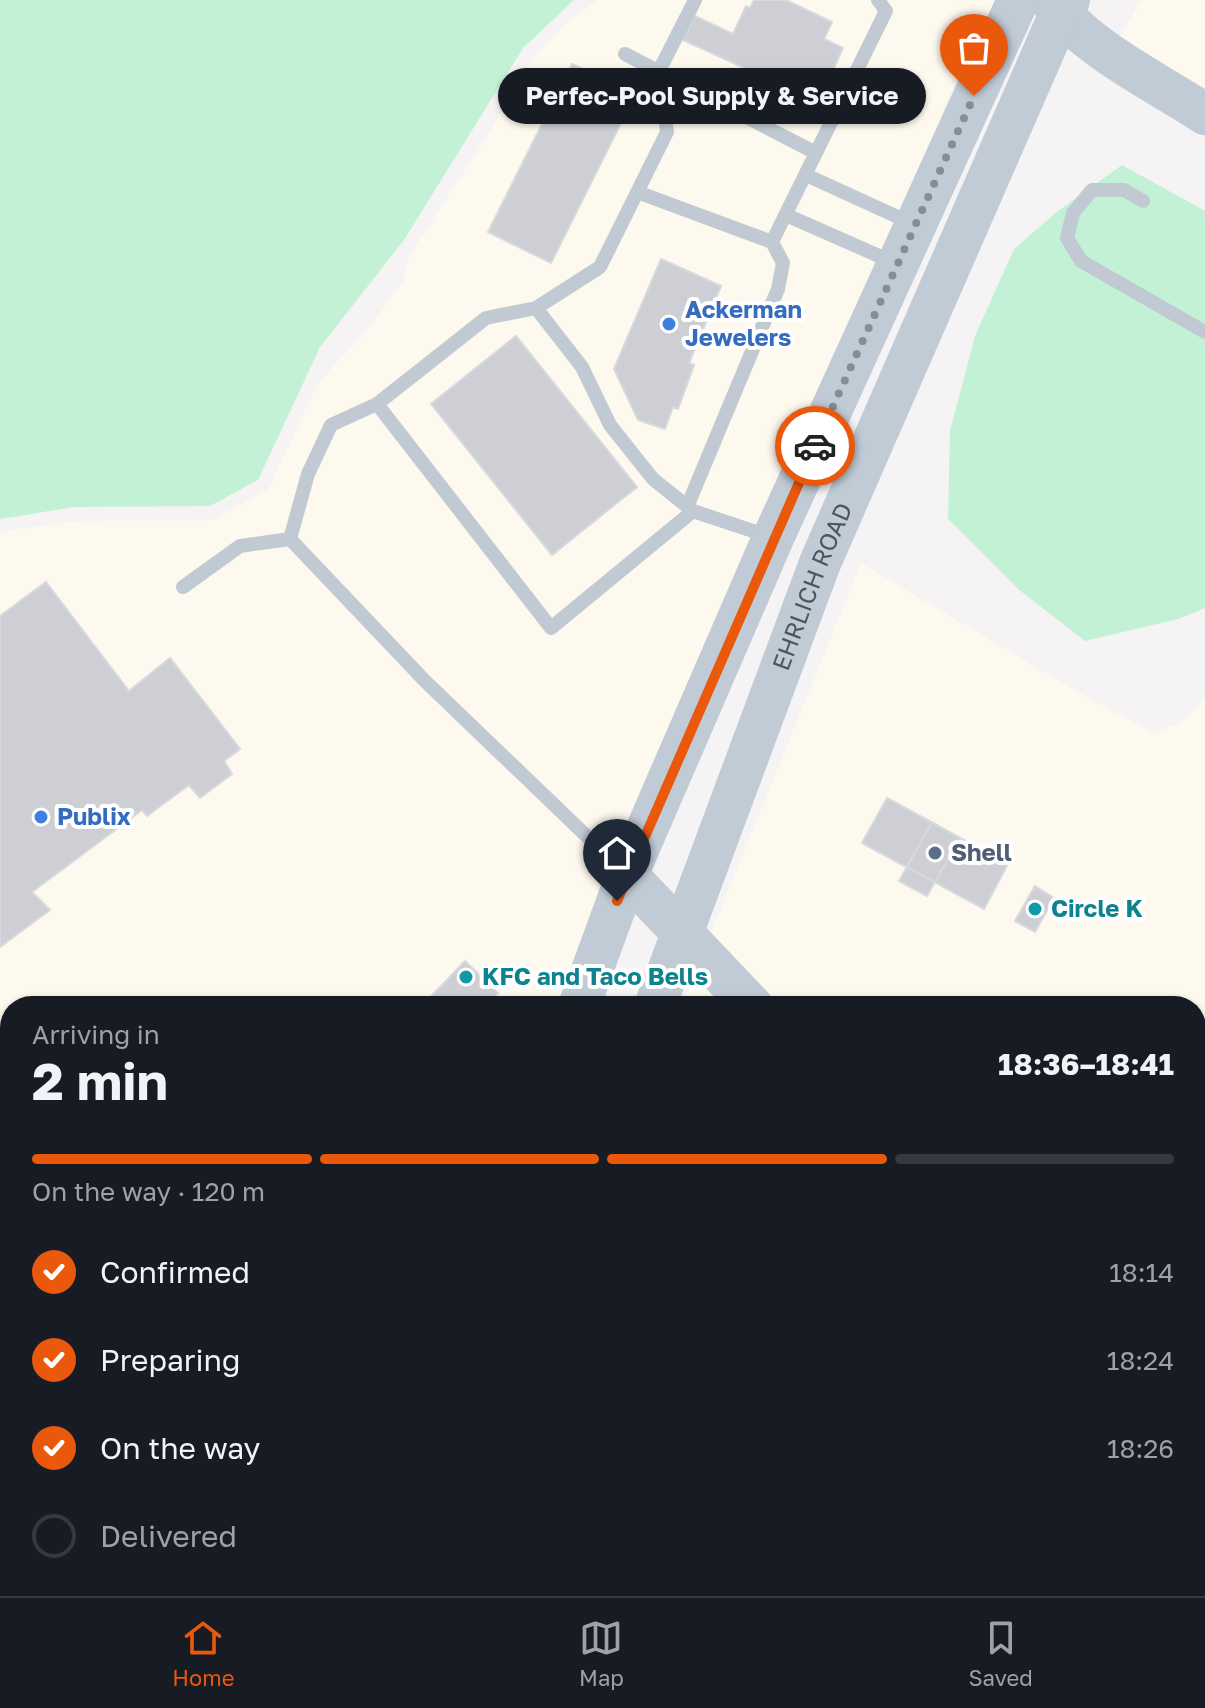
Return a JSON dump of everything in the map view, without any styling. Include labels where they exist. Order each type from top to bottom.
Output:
[{"type":"main road","points":[[583,996],[627,875],[773,538],[1018,0]]},
{"type":"main road","points":[[1060,5],[1096,44],[1205,114]]},
{"type":"main road","name":"EHRLICH ROAD","points":[[659,996],[820,563],[1060,5]]},
{"type":"main road","points":[[627,875],[743,996]]},
{"type":"lane","points":[[290,539],[308,474],[331,425],[377,404],[486,318],[536,308],[600,267],[667,132],[659,71],[695,0]]},
{"type":"lane","points":[[772,242],[886,11],[878,0]]},
{"type":"lane","points":[[625,54],[816,153]]},
{"type":"lane","points":[[806,175],[915,225]]},
{"type":"lane","points":[[1143,201],[1124,190],[1092,190],[1073,213],[1067,238],[1081,261],[1205,332]]},
{"type":"lane","points":[[377,404],[551,628],[690,509],[778,289],[783,263],[772,242],[637,192]]},
{"type":"lane","points":[[786,215],[897,264]]},
{"type":"lane","points":[[536,308],[582,367],[610,425],[653,479],[690,509],[773,538]]},
{"type":"lane","points":[[183,587],[240,546],[290,539]]},
{"type":"lane","points":[[290,539],[425,681],[627,875]]},
{"type":"shaded area","points":[[597,0],[999,0],[973,41],[565,996],[0,996],[0,535],[11,530],[76,521],[211,520],[268,490],[318,383],[371,325],[403,281],[409,256],[534,57],[570,20]]},
{"type":"shaded area","points":[[1141,0],[1205,0],[1205,96],[1118,41]]},
{"type":"shaded area","points":[[861,563],[1064,684],[1153,733],[1181,723],[1205,698],[1205,996],[763,996],[709,938]]},
{"type":"shaded area","points":[[698,968],[724,996],[686,996]]},
{"type":"green space","points":[[0,0],[574,0],[523,48],[404,240],[320,347],[258,480],[210,506],[74,507],[0,519]]},
{"type":"green space","points":[[1122,165],[1205,211],[1205,608],[1178,619],[1085,641],[1018,589],[948,519],[950,431],[975,336],[1014,249],[1058,211]]},
{"type":"building","points":[[754,0],[786,0],[832,22],[824,39],[843,48],[824,90],[817,86],[813,95],[800,89],[799,93],[683,40],[695,16],[733,34],[746,6],[750,8]]},
{"type":"building","points":[[572,64],[635,95],[551,263],[488,232]]},
{"type":"building","name":"Ackerman Jewelers","points":[[661,259],[721,286],[689,363],[694,365],[678,409],[673,407],[665,429],[638,420],[614,369]]},
{"type":"building","points":[[516,336],[637,487],[552,555],[431,404]]},
{"type":"building","points":[[46,582],[129,691],[170,658],[240,749],[224,761],[232,774],[200,798],[189,785],[147,816],[142,810],[32,892],[50,910],[0,947],[0,616]]},
{"type":"building","name":"Shell","points":[[887,798],[1008,864],[984,909],[862,843]]},
{"type":"building","points":[[932,822],[960,838],[927,896],[899,881]]},
{"type":"building","name":"Circle K","points":[[1035,886],[1054,898],[1035,932],[1015,921]]},
{"type":"building","name":"KFC and Taco Bells","points":[[465,961],[498,993],[495,996],[432,996]]},
{"type":"way so far","points":[[815,446],[974,96]]},
{"type":"place","name":"Perfec-Pool Supply & Service","points":[[974,96]]},
{"type":"place","name":"Ackerman Jewelers","points":[[669,324]]},
{"type":"place","name":"Publix","points":[[41,817]]},
{"type":"place","name":"Shell","points":[[935,853]]},
{"type":"place","name":"Circle K","points":[[1035,909]]},
{"type":"place","name":"KFC and Taco Bells","points":[[466,977]]},
{"type":"route","points":[[617,901],[815,446]]}]
